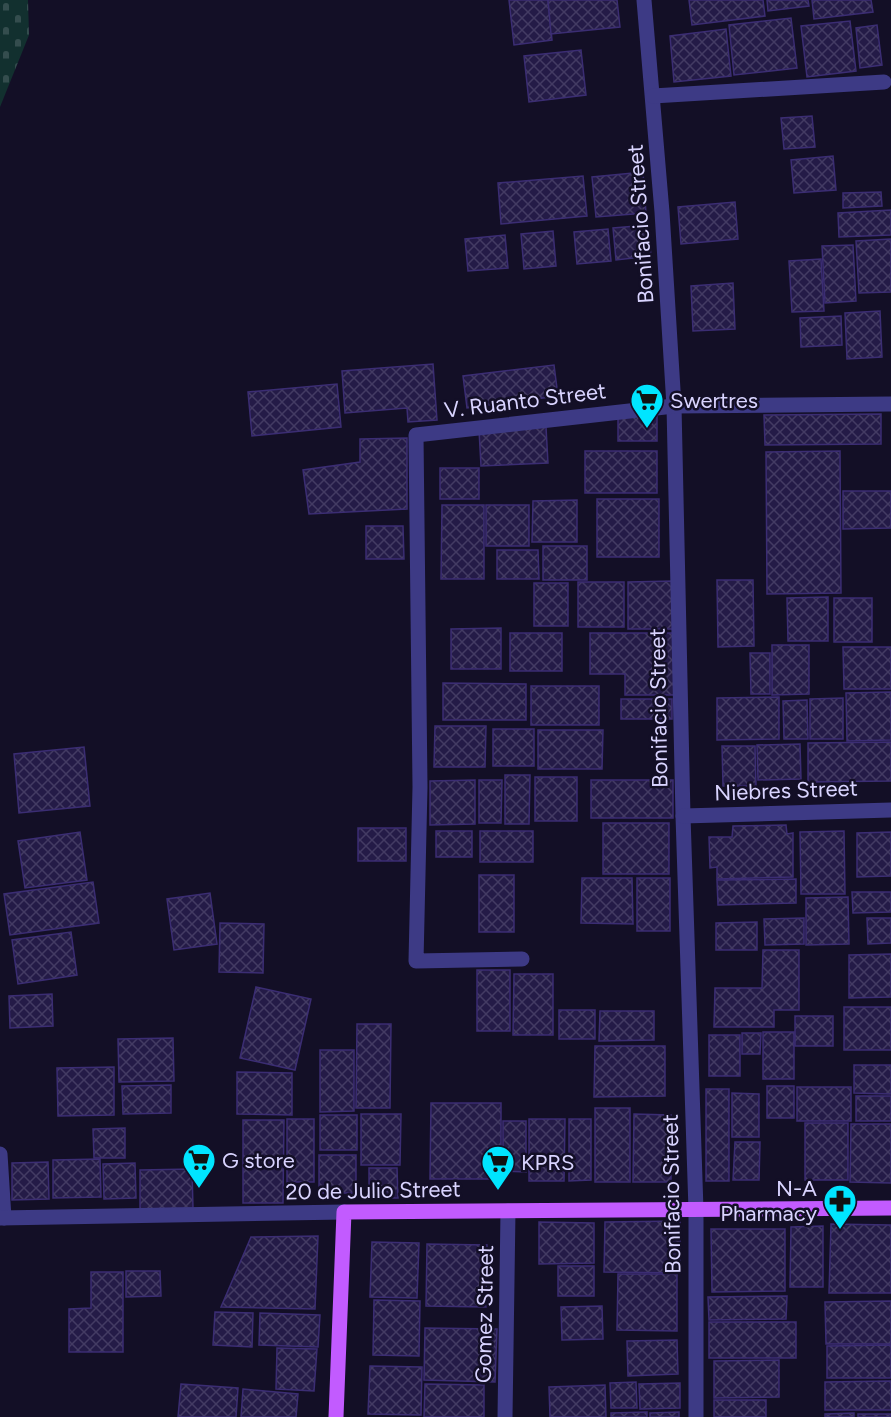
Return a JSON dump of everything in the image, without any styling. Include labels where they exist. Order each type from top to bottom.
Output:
[{"type":"main road","name":"20 de Julio Street","points":[[344,1212],[891,1208]]},
{"type":"main road","points":[[336,1417],[344,1212]]},
{"type":"street","name":"Bonifacio Street","points":[[644,0],[653,96],[674,406],[683,816],[696,1210],[696,1417]]},
{"type":"street","points":[[653,96],[884,82]]},
{"type":"street","name":"V. Ruanto Street","points":[[522,959],[416,961],[420,787],[416,435],[674,406],[891,404]]},
{"type":"street","name":"Niebres Street","points":[[683,816],[891,810]]},
{"type":"street","points":[[0,1154],[2,1218]]},
{"type":"street","name":"Gomez Street","points":[[505,1417],[508,1211]]},
{"type":"street","name":"20 de Julio Street","points":[[2,1218],[344,1212]]},
{"type":"green space","points":[[0,0],[28,0],[29,35],[0,107]]},
{"type":"building","points":[[509,0],[548,0],[552,40],[514,45]]},
{"type":"building","points":[[548,0],[617,0],[620,27],[551,34]]},
{"type":"building","points":[[689,0],[763,0],[765,16],[692,25]]},
{"type":"building","points":[[767,0],[808,0],[809,6],[768,11]]},
{"type":"building","points":[[812,0],[871,0],[873,12],[814,19]]},
{"type":"building","points":[[791,18],[797,68],[734,75],[729,25]]},
{"type":"building","points":[[850,21],[856,71],[807,77],[801,26]]},
{"type":"building","points":[[877,25],[882,65],[860,68],[856,28]]},
{"type":"building","points":[[726,29],[731,76],[674,82],[670,36]]},
{"type":"building","points":[[581,50],[586,95],[529,102],[524,56]]},
{"type":"building","points":[[812,116],[815,147],[784,149],[781,118]]},
{"type":"building","points":[[833,156],[836,190],[794,193],[791,160]]},
{"type":"building","points":[[643,172],[646,213],[596,217],[592,177]]},
{"type":"building","points":[[583,176],[587,216],[501,224],[498,183]]},
{"type":"building","points":[[881,192],[882,206],[843,208],[843,193]]},
{"type":"building","points":[[735,202],[738,239],[681,244],[678,207]]},
{"type":"building","points":[[891,210],[891,235],[839,237],[838,213]]},
{"type":"building","points":[[648,225],[651,256],[616,260],[613,228]]},
{"type":"building","points":[[608,229],[611,261],[577,264],[574,232]]},
{"type":"building","points":[[553,231],[556,266],[524,269],[521,234]]},
{"type":"building","points":[[505,235],[508,268],[468,271],[465,239]]},
{"type":"building","points":[[891,239],[891,292],[859,293],[856,241]]},
{"type":"building","points":[[853,245],[856,301],[825,303],[822,246]]},
{"type":"building","points":[[821,259],[824,311],[792,312],[789,261]]},
{"type":"building","points":[[733,283],[735,329],[693,331],[691,286]]},
{"type":"building","points":[[880,311],[882,357],[847,359],[845,313]]},
{"type":"building","points":[[841,316],[842,345],[801,347],[800,318]]},
{"type":"building","points":[[433,364],[437,420],[408,422],[407,408],[345,413],[342,371]]},
{"type":"building","points":[[554,365],[558,396],[467,408],[463,376]]},
{"type":"building","points":[[337,384],[341,427],[252,436],[248,392]]},
{"type":"building","points":[[618,414],[657,414],[657,441],[618,441]]},
{"type":"building","points":[[881,414],[881,444],[765,445],[764,415]]},
{"type":"building","points":[[546,427],[548,463],[481,466],[479,430]]},
{"type":"building","points":[[407,438],[407,509],[309,514],[303,470],[360,462],[360,439]]},
{"type":"building","points":[[585,451],[657,451],[657,493],[585,493]]},
{"type":"building","points":[[840,451],[841,593],[767,594],[766,452]]},
{"type":"building","points":[[440,468],[479,468],[479,499],[440,499]]},
{"type":"building","points":[[843,491],[891,491],[891,528],[843,529]]},
{"type":"building","points":[[597,499],[659,499],[659,557],[597,557]]},
{"type":"building","points":[[577,500],[577,542],[532,542],[533,501]]},
{"type":"building","points":[[442,505],[484,505],[484,579],[441,579]]},
{"type":"building","points":[[486,505],[529,505],[529,546],[486,546]]},
{"type":"building","points":[[366,526],[403,526],[404,559],[366,559]]},
{"type":"building","points":[[543,546],[587,546],[587,580],[543,580]]},
{"type":"building","points":[[497,550],[538,550],[539,579],[497,579]]},
{"type":"building","points":[[717,580],[753,580],[754,646],[718,647]]},
{"type":"building","points":[[673,581],[673,629],[628,629],[628,582]]},
{"type":"building","points":[[578,582],[624,582],[624,627],[578,627]]},
{"type":"building","points":[[534,583],[568,583],[568,626],[534,626]]},
{"type":"building","points":[[828,597],[828,641],[788,641],[787,598]]},
{"type":"building","points":[[834,598],[872,598],[872,642],[834,642]]},
{"type":"building","points":[[501,628],[501,669],[451,669],[451,629]]},
{"type":"building","points":[[510,633],[562,633],[562,671],[510,671]]},
{"type":"building","points":[[590,633],[674,633],[674,695],[625,695],[625,674],[590,674]]},
{"type":"building","points":[[772,645],[809,645],[809,694],[772,695]]},
{"type":"building","points":[[843,647],[891,647],[891,689],[844,689]]},
{"type":"building","points":[[750,653],[770,653],[770,694],[751,694]]},
{"type":"building","points":[[443,683],[526,684],[526,720],[443,720]]},
{"type":"building","points":[[531,686],[599,686],[599,725],[531,725]]},
{"type":"building","points":[[891,692],[891,740],[847,741],[846,693]]},
{"type":"building","points":[[779,697],[779,739],[717,740],[717,698]]},
{"type":"building","points":[[843,698],[843,739],[810,739],[810,699]]},
{"type":"building","points":[[621,699],[672,699],[672,719],[621,719]]},
{"type":"building","points":[[807,700],[808,739],[784,739],[783,701]]},
{"type":"building","points":[[435,726],[486,726],[485,767],[434,767]]},
{"type":"building","points":[[493,729],[534,729],[534,766],[493,766]]},
{"type":"building","points":[[538,730],[603,730],[602,769],[538,769]]},
{"type":"building","points":[[891,742],[891,781],[808,782],[808,743]]},
{"type":"building","points":[[800,744],[801,779],[758,780],[757,745]]},
{"type":"building","points":[[722,746],[755,746],[756,786],[723,786]]},
{"type":"building","points":[[84,747],[90,806],[19,813],[14,754]]},
{"type":"building","points":[[505,775],[530,775],[529,824],[505,824]]},
{"type":"building","points":[[535,777],[577,777],[577,821],[535,821]]},
{"type":"building","points":[[475,780],[475,824],[430,825],[430,781]]},
{"type":"building","points":[[479,780],[502,780],[501,823],[479,823]]},
{"type":"building","points":[[591,780],[673,780],[673,818],[591,818]]},
{"type":"building","points":[[603,823],[669,823],[669,874],[603,874]]},
{"type":"building","points":[[786,825],[787,834],[793,833],[793,877],[717,879],[717,867],[710,868],[709,837],[732,837],[733,826]]},
{"type":"building","points":[[358,828],[406,828],[406,861],[358,861]]},
{"type":"building","points":[[436,831],[472,831],[472,857],[436,857]]},
{"type":"building","points":[[480,831],[533,831],[533,862],[480,862]]},
{"type":"building","points":[[844,831],[845,894],[801,894],[800,832]]},
{"type":"building","points":[[80,832],[87,880],[25,888],[18,841]]},
{"type":"building","points":[[891,832],[891,876],[857,877],[857,833]]},
{"type":"building","points":[[479,875],[514,875],[514,932],[479,932]]},
{"type":"building","points":[[582,878],[632,878],[633,924],[581,923]]},
{"type":"building","points":[[637,878],[670,878],[670,931],[637,931]]},
{"type":"building","points":[[796,879],[796,903],[718,905],[717,880]]},
{"type":"building","points":[[93,882],[99,923],[10,935],[4,894]]},
{"type":"building","points":[[852,892],[891,892],[891,912],[853,913]]},
{"type":"building","points":[[210,893],[217,944],[174,950],[167,899]]},
{"type":"building","points":[[848,897],[849,944],[806,945],[806,898]]},
{"type":"building","points":[[804,918],[804,944],[765,945],[764,919]]},
{"type":"building","points":[[867,918],[891,918],[891,943],[868,944]]},
{"type":"building","points":[[757,922],[757,950],[716,950],[716,923]]},
{"type":"building","points":[[220,923],[264,924],[263,973],[219,972]]},
{"type":"building","points":[[71,932],[77,975],[18,984],[12,940]]},
{"type":"building","points":[[763,950],[799,950],[799,1010],[774,1010],[774,1027],[714,1027],[715,988],[762,988]]},
{"type":"building","points":[[891,954],[891,997],[849,998],[849,955]]},
{"type":"building","points":[[477,970],[510,970],[510,1031],[477,1031]]},
{"type":"building","points":[[514,974],[553,974],[553,1035],[513,1035]]},
{"type":"building","points":[[256,987],[311,999],[295,1070],[240,1058]]},
{"type":"building","points":[[52,994],[53,1026],[10,1028],[9,996]]},
{"type":"building","points":[[844,1007],[891,1007],[891,1050],[844,1050]]},
{"type":"building","points":[[559,1010],[595,1010],[595,1039],[559,1039]]},
{"type":"building","points":[[600,1011],[654,1011],[654,1040],[599,1041]]},
{"type":"building","points":[[795,1016],[833,1016],[833,1046],[795,1046]]},
{"type":"building","points":[[357,1024],[391,1024],[390,1108],[356,1108]]},
{"type":"building","points":[[763,1032],[794,1032],[794,1079],[763,1079]]},
{"type":"building","points":[[742,1033],[761,1033],[760,1054],[742,1054]]},
{"type":"building","points":[[709,1035],[740,1035],[740,1076],[709,1076]]},
{"type":"building","points":[[173,1038],[174,1081],[119,1082],[118,1039]]},
{"type":"building","points":[[595,1046],[665,1046],[665,1096],[594,1097]]},
{"type":"building","points":[[320,1050],[354,1050],[354,1111],[320,1112]]},
{"type":"building","points":[[854,1065],[891,1065],[891,1094],[854,1093]]},
{"type":"building","points":[[114,1067],[114,1115],[58,1116],[57,1068]]},
{"type":"building","points":[[237,1072],[292,1073],[292,1115],[237,1114]]},
{"type":"building","points":[[171,1085],[171,1113],[123,1114],[122,1086]]},
{"type":"building","points":[[767,1086],[794,1086],[794,1118],[767,1118]]},
{"type":"building","points":[[797,1087],[851,1087],[851,1121],[797,1121]]},
{"type":"building","points":[[706,1089],[729,1089],[729,1181],[706,1181]]},
{"type":"building","points":[[732,1093],[759,1094],[759,1137],[732,1137]]},
{"type":"building","points":[[856,1096],[891,1096],[891,1121],[856,1121]]},
{"type":"building","points":[[431,1103],[501,1103],[501,1179],[430,1179]]},
{"type":"building","points":[[595,1108],[630,1108],[630,1182],[595,1182]]},
{"type":"building","points":[[361,1114],[401,1114],[400,1165],[361,1165]]},
{"type":"building","points":[[634,1114],[671,1115],[671,1182],[633,1182]]},
{"type":"building","points":[[320,1115],[357,1115],[357,1150],[320,1150]]},
{"type":"building","points":[[287,1119],[314,1119],[314,1182],[287,1182]]},
{"type":"building","points":[[529,1119],[565,1119],[564,1181],[529,1181]]},
{"type":"building","points":[[569,1119],[591,1119],[591,1180],[569,1181]]},
{"type":"building","points":[[243,1120],[284,1120],[283,1203],[243,1203]]},
{"type":"building","points":[[503,1121],[526,1121],[526,1172],[503,1171]]},
{"type":"building","points":[[805,1123],[848,1123],[848,1180],[805,1180]]},
{"type":"building","points":[[851,1124],[891,1124],[891,1183],[850,1182]]},
{"type":"building","points":[[125,1128],[125,1158],[94,1158],[93,1129]]},
{"type":"building","points":[[735,1142],[760,1142],[759,1180],[733,1180]]},
{"type":"building","points":[[319,1155],[356,1155],[356,1193],[319,1193]]},
{"type":"building","points":[[100,1159],[101,1197],[53,1198],[53,1160]]},
{"type":"building","points":[[48,1162],[49,1199],[12,1200],[12,1163]]},
{"type":"building","points":[[135,1163],[136,1198],[104,1199],[103,1164]]},
{"type":"building","points":[[369,1168],[397,1168],[398,1198],[369,1198]]},
{"type":"building","points":[[192,1169],[193,1208],[140,1209],[140,1170]]},
{"type":"building","points":[[680,1221],[680,1273],[604,1272],[605,1222]]},
{"type":"building","points":[[539,1222],[594,1223],[594,1263],[539,1264]]},
{"type":"building","points":[[831,1224],[891,1225],[891,1293],[829,1293]]},
{"type":"building","points":[[823,1226],[823,1287],[790,1287],[791,1227]]},
{"type":"building","points":[[711,1229],[785,1229],[785,1291],[712,1292]]},
{"type":"building","points":[[318,1236],[315,1309],[221,1307],[251,1237]]},
{"type":"building","points":[[372,1242],[419,1243],[417,1298],[370,1297]]},
{"type":"building","points":[[427,1244],[487,1245],[486,1307],[426,1306]]},
{"type":"building","points":[[558,1266],[594,1266],[594,1296],[558,1296]]},
{"type":"building","points":[[126,1271],[160,1271],[161,1296],[126,1297]]},
{"type":"building","points":[[91,1272],[123,1272],[123,1352],[69,1352],[69,1309],[91,1308]]},
{"type":"building","points":[[618,1274],[677,1274],[677,1331],[617,1330]]},
{"type":"building","points":[[787,1296],[786,1319],[709,1320],[708,1297]]},
{"type":"building","points":[[374,1300],[420,1301],[419,1356],[373,1355]]},
{"type":"building","points":[[891,1301],[891,1344],[826,1344],[825,1302]]},
{"type":"building","points":[[602,1306],[603,1339],[562,1340],[561,1307]]},
{"type":"building","points":[[215,1312],[253,1313],[252,1347],[213,1345]]},
{"type":"building","points":[[260,1313],[320,1315],[318,1347],[259,1345]]},
{"type":"building","points":[[709,1322],[796,1322],[796,1358],[709,1358]]},
{"type":"building","points":[[425,1328],[497,1329],[495,1382],[424,1380]]},
{"type":"building","points":[[677,1340],[678,1374],[628,1376],[627,1341]]},
{"type":"building","points":[[891,1345],[891,1378],[827,1378],[827,1346]]},
{"type":"building","points":[[277,1348],[317,1349],[314,1391],[276,1389]]},
{"type":"building","points":[[779,1360],[779,1397],[714,1398],[714,1361]]},
{"type":"building","points":[[370,1366],[422,1367],[421,1415],[368,1414]]},
{"type":"building","points":[[891,1381],[891,1410],[825,1410],[825,1382]]},
{"type":"building","points":[[636,1382],[637,1408],[611,1408],[610,1383]]},
{"type":"building","points":[[680,1383],[680,1408],[640,1409],[639,1384]]},
{"type":"building","points":[[181,1384],[238,1388],[236,1417],[178,1417]]},
{"type":"building","points":[[425,1384],[484,1385],[484,1417],[424,1417]]},
{"type":"building","points":[[605,1385],[606,1417],[550,1417],[549,1387]]},
{"type":"building","points":[[243,1389],[298,1394],[296,1417],[241,1417]]},
{"type":"building","points":[[714,1400],[766,1400],[766,1417],[714,1417]]},
{"type":"building","points":[[647,1412],[647,1417],[611,1417],[611,1413]]},
{"type":"building","points":[[679,1412],[679,1417],[650,1417],[650,1413]]},
{"type":"building","points":[[854,1413],[854,1417],[825,1417],[825,1414]]},
{"type":"building","points":[[858,1414],[891,1414],[891,1417],[858,1417]]},
{"type":"place","name":"Swertres","points":[[647,429]]},
{"type":"place","name":"G store","points":[[199,1189]]},
{"type":"place","name":"KPRS","points":[[498,1191]]},
{"type":"place","name":"N-A Pharmacy","points":[[840,1230]]}]
